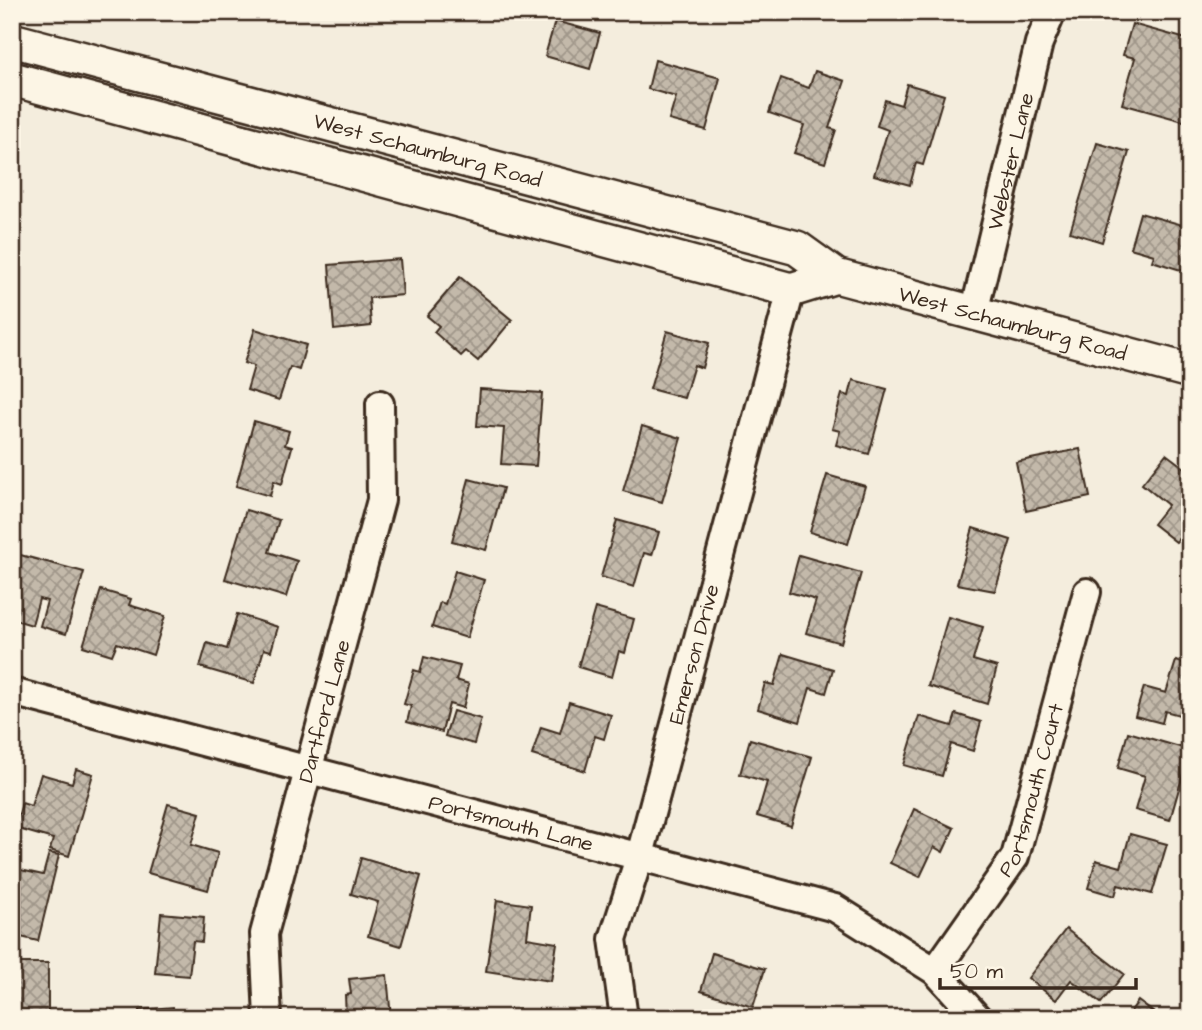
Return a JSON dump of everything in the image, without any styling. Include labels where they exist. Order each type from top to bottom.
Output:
[{"type":"main road","name":"West Schaumburg Road","points":[[12,40],[797,248],[836,275],[1190,371]]},
{"type":"main road","name":"West Schaumburg Road","points":[[12,79],[791,290]]},
{"type":"main road","points":[[791,290],[836,275]]},
{"type":"street","name":"Webster Lane","points":[[974,313],[1039,43],[1052,12]]},
{"type":"street","name":"Emerson Drive","points":[[624,1018],[613,939],[640,855],[791,290]]},
{"type":"street","name":"Dartford Lane","points":[[268,1018],[264,934],[306,769],[381,500],[380,404]]},
{"type":"street","name":"Portsmouth Court","points":[[935,971],[1015,857],[1087,592]]},
{"type":"street","name":"Portsmouth Lane","points":[[12,692],[835,908],[935,971],[978,1018]]},
{"type":"building","points":[[555,21],[600,33],[590,69],[545,56]]},
{"type":"building","points":[[1132,24],[1190,40],[1190,123],[1122,104],[1135,58],[1123,55]]},
{"type":"building","points":[[655,60],[720,78],[706,130],[669,120],[676,97],[648,89]]},
{"type":"building","points":[[815,71],[845,81],[829,128],[836,130],[825,163],[794,153],[804,125],[769,113],[781,78],[809,88]]},
{"type":"building","points":[[907,84],[944,95],[923,165],[916,163],[910,185],[874,175],[888,130],[877,126],[885,100],[901,105]]},
{"type":"building","points":[[1097,143],[1129,152],[1102,242],[1070,232]]},
{"type":"building","points":[[1140,213],[1190,227],[1190,253],[1184,271],[1152,261],[1154,255],[1130,248]]},
{"type":"building","points":[[400,259],[403,295],[369,298],[371,326],[334,330],[329,265]]},
{"type":"building","points":[[460,277],[512,320],[478,361],[466,351],[461,356],[434,332],[439,326],[427,316]]},
{"type":"building","points":[[255,329],[306,345],[299,370],[290,367],[279,400],[247,390],[254,366],[244,363]]},
{"type":"building","points":[[667,331],[709,343],[702,368],[694,365],[684,398],[650,389]]},
{"type":"building","points":[[853,380],[887,389],[869,454],[836,445],[840,431],[832,429],[842,394],[849,396]]},
{"type":"building","points":[[480,389],[542,393],[536,466],[501,464],[504,428],[477,426]]},
{"type":"building","points":[[254,421],[289,431],[285,445],[292,447],[282,484],[274,481],[270,496],[236,486]]},
{"type":"building","points":[[642,426],[681,438],[662,502],[623,491]]},
{"type":"building","points":[[1080,449],[1090,497],[1026,511],[1016,462]]},
{"type":"building","points":[[1166,454],[1190,472],[1190,509],[1185,515],[1190,519],[1190,525],[1176,542],[1153,524],[1168,505],[1142,484]]},
{"type":"building","points":[[827,475],[865,486],[848,544],[810,532]]},
{"type":"building","points":[[469,479],[503,488],[486,550],[452,541]]},
{"type":"building","points":[[246,510],[279,520],[269,552],[297,561],[286,597],[225,579]]},
{"type":"building","points":[[617,520],[659,532],[652,555],[644,553],[634,587],[601,577]]},
{"type":"building","points":[[973,528],[1011,540],[995,591],[957,584]]},
{"type":"building","points":[[13,553],[84,572],[66,634],[40,626],[47,601],[39,599],[32,625],[12,619]]},
{"type":"building","points":[[799,555],[861,573],[841,643],[806,633],[816,600],[789,592]]},
{"type":"building","points":[[455,571],[484,580],[467,638],[432,627],[440,602],[445,604]]},
{"type":"building","points":[[101,590],[131,599],[129,605],[165,616],[153,655],[117,643],[112,655],[83,646]]},
{"type":"building","points":[[1190,598],[1190,620],[1184,618]]},
{"type":"building","points":[[595,608],[634,619],[625,653],[619,651],[612,677],[578,667]]},
{"type":"building","points":[[237,614],[278,627],[271,651],[264,649],[254,683],[200,667],[207,643],[227,649]]},
{"type":"building","points":[[948,617],[983,627],[973,660],[997,667],[987,704],[928,686]]},
{"type":"building","points":[[783,654],[833,669],[826,693],[810,688],[800,722],[758,709],[765,683],[774,685]]},
{"type":"building","points":[[424,657],[460,666],[456,680],[469,684],[463,708],[449,704],[442,732],[407,722],[411,706],[404,704],[414,670],[420,672]]},
{"type":"building","points":[[1176,661],[1190,665],[1190,718],[1165,711],[1162,723],[1135,716],[1144,687],[1166,693]]},
{"type":"building","points":[[569,702],[611,715],[604,739],[595,736],[585,771],[532,755],[541,727],[560,733]]},
{"type":"building","points":[[453,711],[481,719],[474,744],[445,736]]},
{"type":"building","points":[[956,714],[981,722],[973,751],[951,744],[942,776],[904,765],[919,716],[952,726]]},
{"type":"building","points":[[1128,732],[1190,750],[1170,820],[1135,810],[1145,776],[1118,768]]},
{"type":"building","points":[[750,739],[812,757],[791,826],[757,816],[767,782],[740,774]]},
{"type":"building","points":[[76,769],[93,774],[69,856],[50,850],[53,839],[15,828],[22,803],[31,806],[41,774],[72,783]]},
{"type":"building","points":[[168,804],[200,813],[191,845],[218,853],[208,890],[148,873]]},
{"type":"building","points":[[914,809],[954,828],[943,852],[934,847],[920,877],[890,863]]},
{"type":"building","points":[[1130,834],[1167,844],[1152,894],[1118,885],[1115,896],[1088,888],[1096,860],[1121,867]]},
{"type":"building","points":[[49,853],[59,855],[38,941],[12,935],[12,868],[43,875]]},
{"type":"building","points":[[361,858],[421,876],[401,946],[368,936],[378,902],[351,894]]},
{"type":"building","points":[[497,900],[531,905],[527,938],[557,943],[551,981],[486,971]]},
{"type":"building","points":[[161,913],[204,917],[202,942],[193,941],[189,976],[155,973]]},
{"type":"building","points":[[1066,929],[1124,974],[1101,1003],[1071,980],[1056,1000],[1028,978]]},
{"type":"building","points":[[712,953],[765,969],[753,1007],[701,991]]},
{"type":"building","points":[[12,963],[48,963],[48,1018],[12,1018]]},
{"type":"building","points":[[387,975],[391,1018],[346,1018],[345,995],[351,994],[349,979]]},
{"type":"building","points":[[1138,1001],[1157,1015],[1155,1018],[1126,1018]]},
{"type":"building","points":[[173,1007],[174,1018],[139,1018],[139,1010]]},
{"type":"building","points":[[555,1011],[556,1018],[517,1018]]}]
